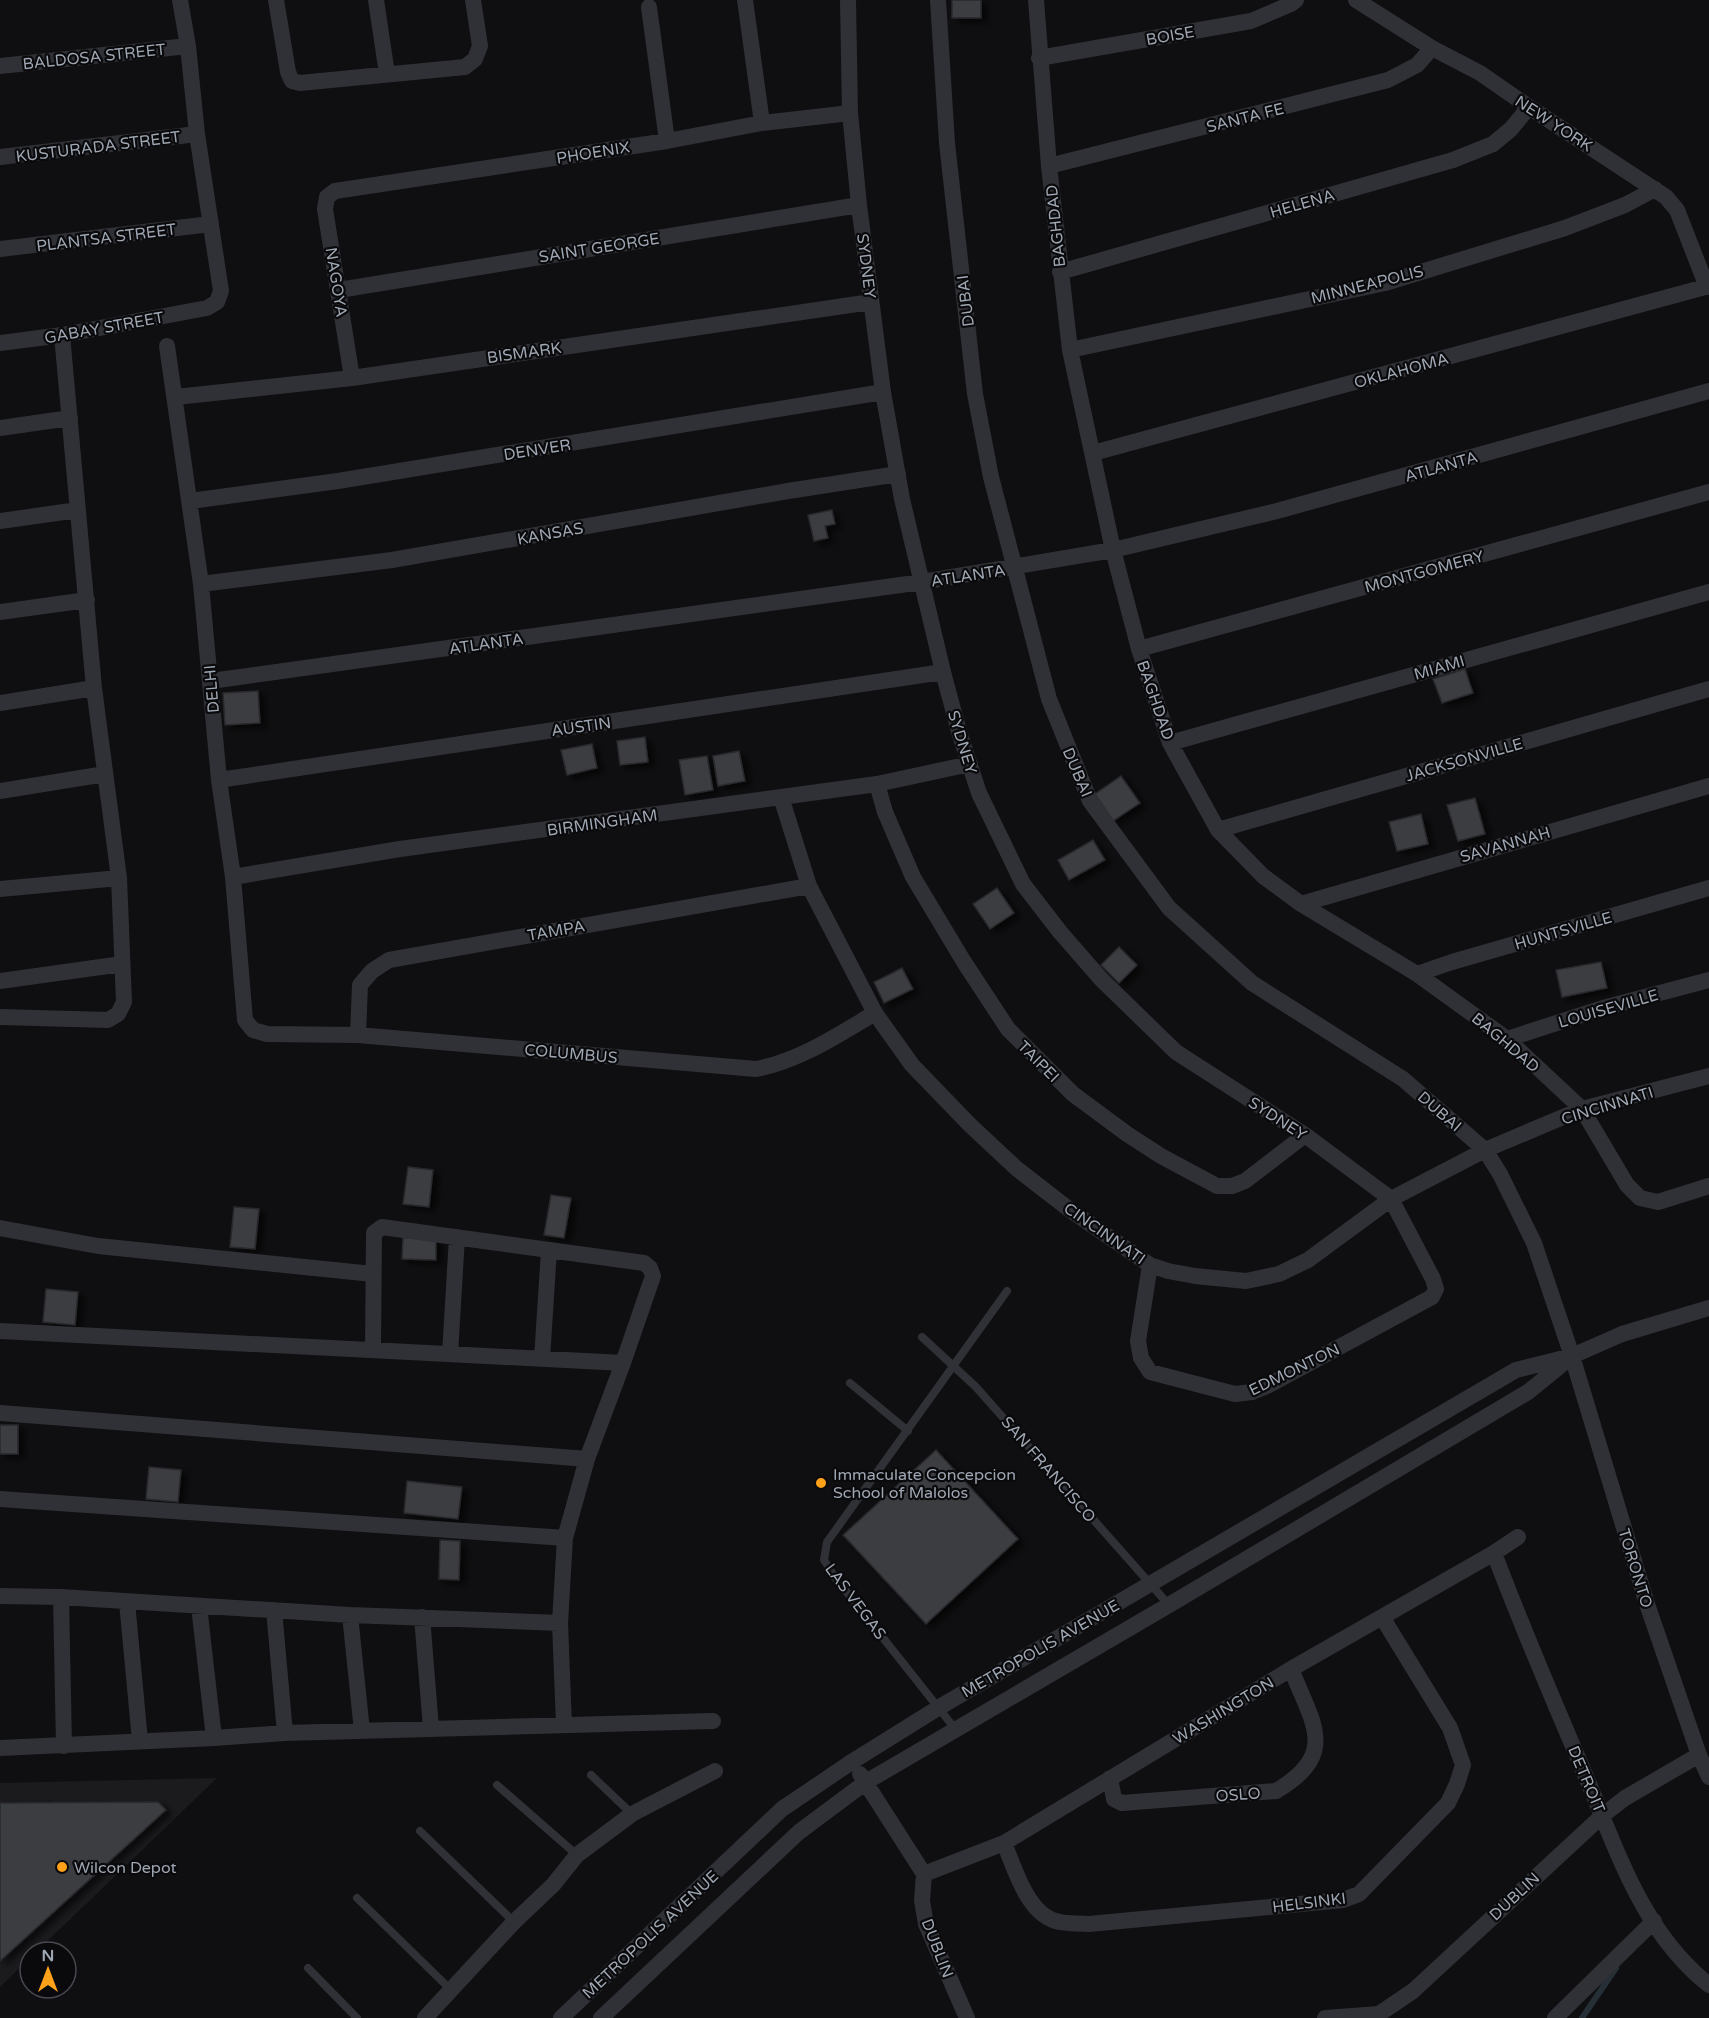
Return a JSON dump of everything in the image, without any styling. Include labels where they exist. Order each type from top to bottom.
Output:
[{"type":"street","points":[[180,0],[211,224]]},
{"type":"street","points":[[276,0],[288,72],[292,81],[300,83],[465,67],[475,58],[480,46],[473,0]]},
{"type":"street","points":[[376,0],[387,74]]},
{"type":"street","points":[[745,0],[762,123]]},
{"type":"street","name":"SYDNEY","points":[[848,0],[850,113],[859,205],[883,392],[902,499],[943,672],[979,793],[1023,884],[1060,932],[1101,979],[1176,1052],[1305,1135],[1391,1199],[1433,1279],[1436,1289],[1432,1298]]},
{"type":"street","name":"DUBAI","points":[[938,0],[947,142],[975,394],[991,477],[1049,699],[1090,801],[1169,908],[1252,983],[1403,1079],[1485,1150],[1500,1174],[1534,1243],[1572,1356]]},
{"type":"street","name":"BAGHDAD","points":[[1036,0],[1049,166],[1070,350],[1113,550],[1139,649],[1170,743],[1218,830],[1263,876],[1301,904],[1417,974],[1508,1039],[1582,1109],[1627,1185],[1640,1198],[1658,1202],[1709,1186]]},
{"type":"street","name":"BOISE","points":[[1040,58],[1251,21],[1296,0]]},
{"type":"street","name":"NEW YORK","points":[[1356,0],[1432,48],[1480,73],[1666,197],[1677,210],[1708,287]]},
{"type":"street","points":[[649,7],[667,141]]},
{"type":"street","name":"BALDOSA STREET","points":[[0,66],[188,46]]},
{"type":"street","name":"SANTA FE","points":[[1049,166],[1388,80],[1418,65],[1432,48]]},
{"type":"street","name":"HELENA","points":[[1060,272],[1453,160],[1493,144],[1511,129],[1528,107]]},
{"type":"street","name":"PHOENIX","points":[[335,191],[667,141],[762,123],[850,113]]},
{"type":"street","name":"KUSTURADA STREET","points":[[0,157],[197,134]]},
{"type":"street","name":"MINNEAPOLIS","points":[[1070,350],[1385,283],[1565,228],[1626,204],[1655,189]]},
{"type":"street","name":"NAGOYA","points":[[335,191],[327,197],[325,209],[352,378]]},
{"type":"street","name":"SAINT GEORGE","points":[[339,290],[859,205]]},
{"type":"street","name":"PLANTSA STREET","points":[[0,249],[211,224]]},
{"type":"street","name":"GABAY STREET","points":[[0,343],[62,335],[207,308],[217,302],[221,291],[211,224]]},
{"type":"street","name":"OKLAHOMA","points":[[1093,453],[1708,287]]},
{"type":"street","name":"BISMARK","points":[[176,397],[352,378],[871,302]]},
{"type":"street","points":[[0,1017],[108,1020],[118,1014],[124,1002],[119,878],[94,688],[62,335]]},
{"type":"street","name":"DELHI","points":[[167,346],[201,584],[219,780],[233,877],[245,1020],[254,1030]]},
{"type":"street","name":"ATLANTA","points":[[211,681],[922,582],[1113,550],[1277,511],[1709,391]]},
{"type":"street","name":"DENVER","points":[[190,501],[338,481],[883,392]]},
{"type":"street","points":[[0,429],[70,418]]},
{"type":"street","name":"KANSAS","points":[[201,584],[392,560],[898,474]]},
{"type":"street","name":"MONTGOMERY","points":[[1139,649],[1709,492]]},
{"type":"street","points":[[0,521],[78,510]]},
{"type":"street","name":"MIAMI","points":[[1170,743],[1709,592]]},
{"type":"street","points":[[0,612],[87,600]]},
{"type":"street","name":"AUSTIN","points":[[219,780],[943,672]]},
{"type":"street","points":[[0,703],[94,688]]},
{"type":"street","name":"JACKSONVILLE","points":[[1218,830],[1709,689]]},
{"type":"street","name":"BIRMINGHAM","points":[[233,877],[400,849],[877,784],[970,764]]},
{"type":"street","points":[[0,791],[105,774]]},
{"type":"street","name":"TAIPEI","points":[[877,784],[885,812],[912,877],[964,962],[1008,1029],[1073,1094],[1126,1134],[1217,1186],[1232,1186],[1245,1181],[1305,1135]]},
{"type":"street","name":"SAVANNAH","points":[[1301,904],[1709,786]]},
{"type":"street","name":"CINCINNATI","points":[[781,797],[810,886],[875,1013],[912,1065],[970,1125],[1016,1168],[1070,1210],[1150,1265],[1194,1276],[1246,1281],[1279,1274],[1308,1260],[1391,1199],[1485,1150],[1582,1109],[1709,1076]]},
{"type":"street","points":[[0,889],[119,878]]},
{"type":"street","name":"TAMPA","points":[[358,1035],[360,985],[372,971],[389,960],[810,886]]},
{"type":"street","name":"HUNTSVILLE","points":[[1417,974],[1463,958],[1709,888]]},
{"type":"street","points":[[0,981],[122,964]]},
{"type":"street","name":"LOUISEVILLE","points":[[1508,1039],[1603,1008],[1709,980]]},
{"type":"street","name":"COLUMBUS","points":[[254,1030],[267,1034],[358,1035],[756,1069],[787,1061],[875,1013]]},
{"type":"street","points":[[373,1350],[374,1233],[382,1227],[644,1263],[650,1268],[652,1276],[587,1459],[565,1538],[560,1623],[564,1725]]},
{"type":"street","points":[[0,1228],[98,1246],[373,1274]]},
{"type":"street","points":[[450,1354],[457,1238]]},
{"type":"street","points":[[542,1359],[549,1250]]},
{"type":"street","name":"EDMONTON","points":[[1150,1265],[1138,1341],[1141,1358],[1150,1372],[1235,1394],[1252,1392],[1269,1385],[1432,1298]]},
{"type":"street","name":"METROPOLIS AVENUE","points":[[561,2018],[782,1809],[938,1707],[1516,1370],[1572,1356],[1622,1334],[1709,1308]]},
{"type":"street","points":[[0,1331],[623,1363]]},
{"type":"street","name":"METROPOLIS AVENUE","points":[[601,2018],[799,1833],[866,1782],[1528,1392],[1572,1356]]},
{"type":"street","name":"TORONTO","points":[[1572,1356],[1647,1604],[1699,1755],[1709,1777]]},
{"type":"street","points":[[0,1413],[587,1459]]},
{"type":"street","points":[[0,1499],[565,1538]]},
{"type":"street","name":"WASHINGTON","points":[[924,1874],[1004,1843],[1291,1670],[1518,1537]]},
{"type":"street","name":"DETROIT","points":[[1494,1553],[1519,1619],[1631,1885],[1671,1950],[1709,1985]]},
{"type":"street","points":[[0,1596],[61,1597],[350,1615],[560,1623]]},
{"type":"street","points":[[61,1597],[64,1746]]},
{"type":"street","points":[[127,1602],[140,1741]]},
{"type":"street","points":[[199,1606],[214,1738]]},
{"type":"street","points":[[274,1610],[285,1733]]},
{"type":"street","points":[[350,1615],[362,1731]]},
{"type":"street","points":[[422,1617],[431,1728]]},
{"type":"street","name":"HELSINKI","points":[[1004,1843],[1030,1902],[1045,1916],[1058,1922],[1089,1924],[1343,1900],[1359,1894],[1448,1803],[1463,1765],[1450,1728],[1382,1617]]},
{"type":"street","name":"OSLO","points":[[1110,1778],[1114,1799],[1122,1803],[1276,1791],[1288,1785],[1304,1771],[1314,1757],[1317,1745],[1314,1726],[1291,1670]]},
{"type":"street","points":[[0,1748],[285,1733],[712,1721]]},
{"type":"street","name":"DUBLIN","points":[[1325,2018],[1380,2016],[1413,1991],[1602,1815],[1624,1798],[1699,1755]]},
{"type":"street","points":[[853,1761],[924,1874]]},
{"type":"street","points":[[425,2018],[514,1922],[553,1885],[577,1855],[632,1814],[715,1772]]},
{"type":"street","name":"DUBLIN","points":[[924,1874],[922,1901],[926,1924],[967,2018]]},
{"type":"street","points":[[1555,2018],[1654,1921]]},
{"type":"lane","name":"LAS VEGAS","points":[[956,1730],[834,1576],[824,1560],[827,1542],[1007,1291]]},
{"type":"lane","name":"SAN FRANCISCO","points":[[922,1338],[976,1387],[1169,1605]]},
{"type":"lane","points":[[850,1383],[908,1431]]},
{"type":"lane","points":[[591,1775],[632,1814]]},
{"type":"lane","points":[[497,1785],[577,1855]]},
{"type":"lane","points":[[420,1831],[514,1922]]},
{"type":"lane","points":[[357,1898],[450,1989]]},
{"type":"lane","points":[[308,1968],[357,2018]]},
{"type":"shaded area","name":"Wilcon Depot","points":[[217,1778],[48,1940],[18,1940],[18,1970],[0,1987],[0,1783]]},
{"type":"building","points":[[952,0],[981,0],[981,18],[952,18]]},
{"type":"building","points":[[832,510],[835,524],[825,526],[828,538],[814,541],[808,515]]},
{"type":"building","points":[[1465,669],[1473,693],[1442,703],[1433,679]]},
{"type":"building","points":[[258,691],[260,723],[225,725],[223,693]]},
{"type":"building","points":[[645,737],[648,762],[620,765],[617,741]]},
{"type":"building","points":[[592,744],[597,768],[567,775],[561,750]]},
{"type":"building","points":[[739,751],[745,781],[718,786],[713,756]]},
{"type":"building","points":[[707,756],[713,790],[685,795],[679,760]]},
{"type":"building","points":[[1121,776],[1140,803],[1113,821],[1095,794]]},
{"type":"building","points":[[1475,798],[1485,834],[1458,841],[1447,805]]},
{"type":"building","points":[[1421,814],[1428,844],[1397,851],[1389,822]]},
{"type":"building","points":[[1093,840],[1105,860],[1069,880],[1058,860]]},
{"type":"building","points":[[997,888],[1014,913],[990,929],[973,904]]},
{"type":"building","points":[[1119,947],[1137,965],[1119,983],[1101,965]]},
{"type":"building","points":[[1601,962],[1607,988],[1562,997],[1556,970]]},
{"type":"building","points":[[902,968],[913,989],[884,1003],[874,982]]},
{"type":"building","points":[[408,1167],[433,1170],[429,1207],[403,1204]]},
{"type":"building","points":[[551,1195],[571,1198],[564,1238],[544,1235]]},
{"type":"building","points":[[234,1207],[259,1209],[255,1249],[230,1247]]},
{"type":"building","points":[[403,1238],[436,1238],[436,1260],[402,1259]]},
{"type":"building","points":[[46,1289],[78,1292],[75,1325],[43,1322]]},
{"type":"building","points":[[0,1425],[18,1425],[18,1454],[0,1454]]},
{"type":"building","points":[[936,1450],[1018,1539],[926,1624],[843,1535]]},
{"type":"building","points":[[149,1467],[181,1470],[178,1502],[146,1499]]},
{"type":"building","points":[[407,1481],[462,1487],[458,1519],[404,1513]]},
{"type":"building","points":[[440,1540],[460,1541],[459,1580],[439,1579]]},
{"type":"building","name":"Wilcon Depot","points":[[158,1802],[166,1810],[23,1940],[18,1940],[18,1945],[0,1961],[0,1803]]},
{"type":"waterway","points":[[1582,2018],[1616,1968]]},
{"type":"place","name":"Immaculate Concepcion School of Malolos","points":[[821,1483]]},
{"type":"place","name":"Wilcon Depot","points":[[62,1867]]}]
